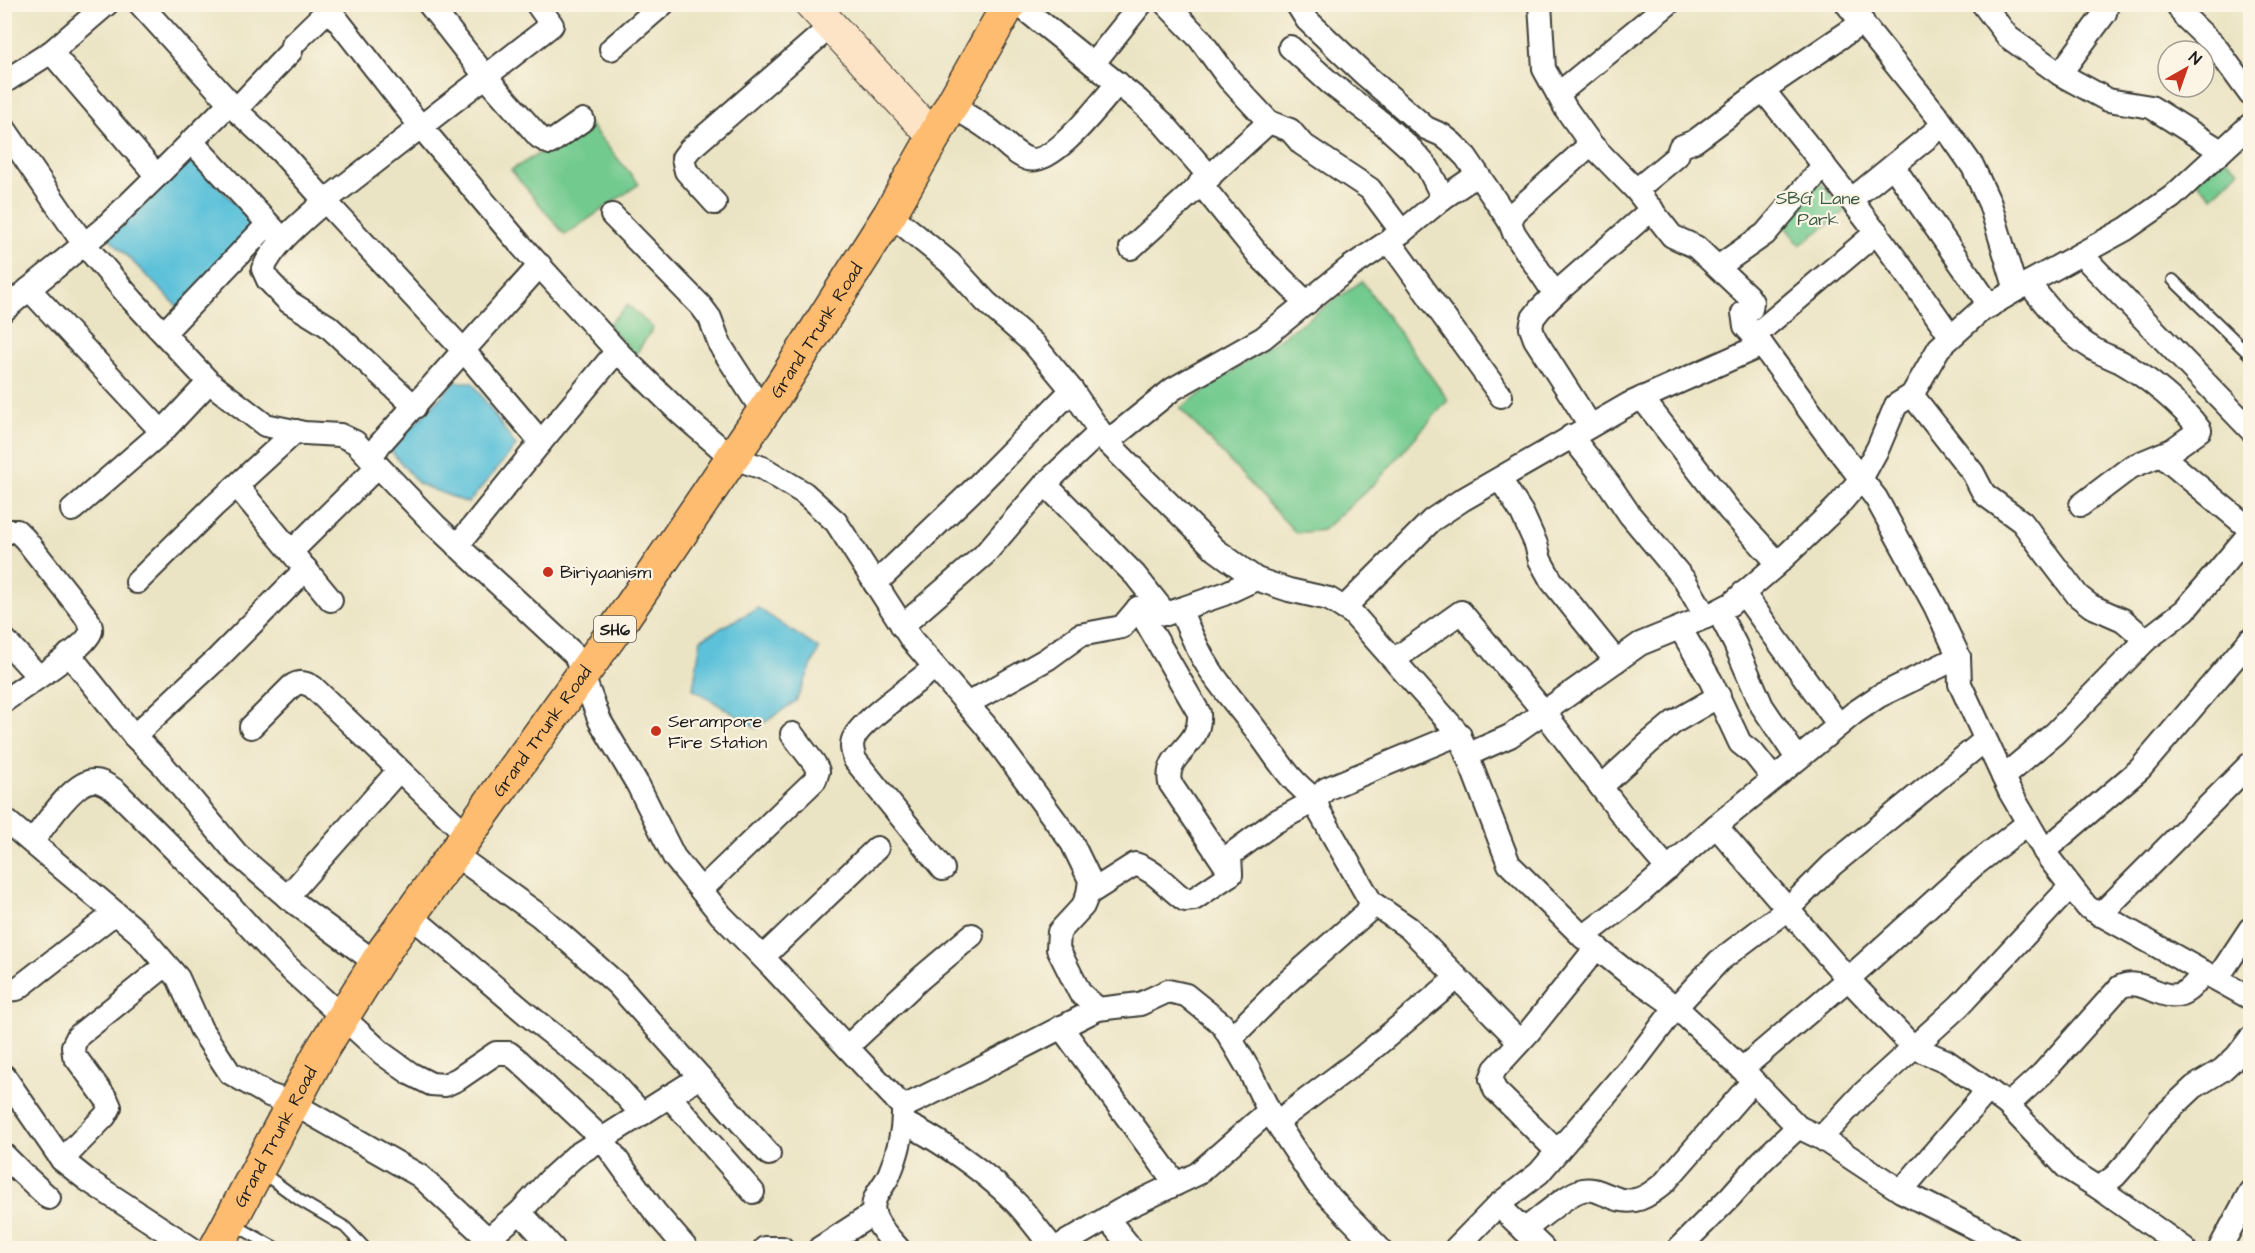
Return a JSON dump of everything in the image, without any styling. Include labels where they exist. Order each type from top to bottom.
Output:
[{"type":"main road","name":"Grand Trunk Road","points":[[223,1235],[292,1103],[376,963],[583,675],[815,334],[890,214],[1009,4]]},
{"type":"street","points":[[4,82],[51,52],[107,4]]},
{"type":"street","points":[[140,4],[234,108],[281,152],[464,351],[541,442]]},
{"type":"street","points":[[429,4],[486,77],[538,137],[550,143],[583,120]]},
{"type":"street","points":[[164,333],[275,232],[325,201],[552,25],[537,4]]},
{"type":"street","points":[[610,48],[663,4]]},
{"type":"street","points":[[1018,4],[1163,123],[1260,257],[1307,303]]},
{"type":"street","points":[[1093,64],[1141,4]]},
{"type":"street","points":[[1166,4],[1200,39],[1229,79],[1269,122],[1290,130],[1302,144],[1370,189],[1395,236],[1502,396]]},
{"type":"street","points":[[1297,4],[1307,20],[1364,74],[1426,128],[1442,135],[1452,143],[1510,222],[1514,233],[1555,294]]},
{"type":"street","points":[[1540,4],[1544,69],[1591,144],[1636,190],[1672,236],[1696,247],[1752,302],[1750,309],[1743,314],[1745,326],[1758,340],[1876,498],[1935,606],[1959,657],[1960,684],[2003,777],[2044,851],[2070,888],[2087,907],[2100,915],[2250,998]]},
{"type":"street","points":[[1558,94],[1668,4]]},
{"type":"street","points":[[1847,4],[1943,125],[1973,167],[2022,286],[2091,348],[2138,374],[2192,417],[2200,430],[2161,455],[2131,467],[2081,505]]},
{"type":"street","points":[[1983,4],[2008,37],[2060,74],[2108,100],[2151,107],[2221,151]]},
{"type":"street","points":[[2060,74],[2105,13],[2107,4]]},
{"type":"street","points":[[2177,4],[2185,17],[2215,46],[2250,94]]},
{"type":"street","points":[[4,310],[104,228],[191,141],[243,102],[291,51],[292,45],[327,7],[421,127],[616,351],[681,414],[731,457],[763,468],[804,493],[836,522],[902,626],[985,725],[1072,843],[1090,880],[1083,906],[1059,932],[1058,949],[1080,993],[1098,1009]]},
{"type":"street","points":[[715,202],[686,171],[683,158],[821,15],[933,137]]},
{"type":"street","points":[[1636,190],[1677,156],[1680,147],[1695,141],[1763,90],[1863,22]]},
{"type":"street","points":[[1290,47],[1413,151],[1428,168],[1443,198]]},
{"type":"street","points":[[51,52],[157,176]]},
{"type":"street","points":[[951,106],[986,127],[1027,159],[1039,160],[1052,154],[1071,136],[1118,84]]},
{"type":"street","points":[[1763,90],[1852,199],[1951,337]]},
{"type":"street","points":[[1131,248],[1269,122]]},
{"type":"street","points":[[1852,199],[1943,125]]},
{"type":"street","points":[[1467,755],[1510,736],[1640,644],[1712,614],[1743,594],[1837,507],[1861,478],[1878,448],[1896,405],[1912,396],[1939,348],[1979,312],[2126,229],[2172,197],[2250,125]]},
{"type":"street","points":[[4,128],[83,243],[209,382],[266,425],[340,435],[355,442],[457,546],[575,655],[600,721],[638,785],[674,857],[721,915],[847,1047],[904,1115],[1002,1189],[1054,1248],[1107,1218],[1197,1174],[1273,1116],[1359,1059],[1457,978]]},
{"type":"street","points":[[191,141],[275,232]]},
{"type":"street","points":[[1510,222],[1515,212],[1591,144]]},
{"type":"street","points":[[1718,267],[1765,234],[1824,165]]},
{"type":"street","points":[[1893,166],[1990,306]]},
{"type":"street","points":[[902,626],[984,555],[1045,484],[1103,437],[1173,389],[1263,338],[1349,268],[1477,175]]},
{"type":"street","points":[[1590,425],[1535,339],[1531,328],[1533,318],[1555,294],[1652,209]]},
{"type":"street","points":[[890,214],[950,263],[986,302],[1033,343],[1072,390],[1103,437],[1216,550],[1256,579],[1289,590],[1329,599],[1352,613],[1459,734],[1509,864],[1590,942],[1676,1007],[1798,1127],[1821,1138],[1901,1191],[2010,1248]]},
{"type":"street","points":[[612,215],[701,306],[710,318],[720,345],[763,412]]},
{"type":"street","points":[[275,232],[263,269],[268,280],[289,302],[328,326],[415,407]]},
{"type":"street","points":[[1344,608],[1432,520],[1590,425],[1758,340],[1877,232]]},
{"type":"street","points":[[2081,254],[2250,429]]},
{"type":"street","points":[[134,736],[218,658],[299,560],[374,462],[380,444],[540,265]]},
{"type":"street","points":[[29,289],[162,432]]},
{"type":"street","points":[[457,546],[616,351]]},
{"type":"street","points":[[72,510],[162,432],[209,382]]},
{"type":"street","points":[[874,584],[970,493],[1072,390]]},
{"type":"street","points":[[1912,396],[1973,473],[1984,494],[2022,522],[2078,596],[2091,606],[2123,620],[2146,640]]},
{"type":"street","points":[[1642,398],[1728,510],[1778,563]]},
{"type":"street","points":[[137,582],[297,431]]},
{"type":"street","points":[[1571,436],[1630,515],[1735,644],[1762,706],[1797,758]]},
{"type":"street","points":[[2003,777],[2055,733],[2146,640],[2185,610],[2250,531],[2161,455]]},
{"type":"street","points":[[1500,479],[1522,513],[1536,544],[1540,560],[1551,580],[1616,661]]},
{"type":"street","points":[[1045,484],[1173,611],[1196,644],[1211,672],[1260,735],[1285,772],[1296,786],[1316,800],[1319,811],[1371,902],[1409,928],[1519,1041]]},
{"type":"street","points":[[237,486],[331,600]]},
{"type":"street","points":[[4,534],[17,531],[25,539],[90,624],[91,632],[69,654],[4,701]]},
{"type":"street","points":[[1138,608],[1173,611],[1224,594],[1256,579]]},
{"type":"street","points":[[1743,594],[1839,725]]},
{"type":"street","points":[[967,704],[1047,658],[1080,635],[1122,627],[1138,608]]},
{"type":"street","points":[[1138,608],[1199,713],[1200,725],[1193,740],[1173,761],[1168,773],[1170,783],[1231,874]]},
{"type":"street","points":[[1395,659],[1461,612],[1544,712],[1629,824],[1668,869]]},
{"type":"street","points":[[1680,628],[1719,696],[1740,743],[1754,754],[1773,778]]},
{"type":"street","points":[[4,639],[38,676]]},
{"type":"street","points":[[2044,851],[2140,769],[2250,640]]},
{"type":"street","points":[[69,654],[134,736],[163,765],[237,854],[287,897],[376,963]]},
{"type":"street","points":[[1557,1151],[1495,1090],[1491,1079],[1495,1069],[1519,1041],[1590,942],[1632,900],[1716,826],[1839,725],[1879,696],[1959,657]]},
{"type":"street","points":[[935,667],[866,723],[854,737],[851,748],[855,760],[943,869]]},
{"type":"street","points":[[251,727],[297,682],[304,682],[313,687],[399,770],[460,844],[617,984],[769,1154]]},
{"type":"street","points":[[1601,787],[1674,722],[1719,696]]},
{"type":"street","points":[[701,890],[815,780],[818,771],[792,734]]},
{"type":"street","points":[[1231,874],[1230,855],[1275,822],[1316,800],[1326,789],[1459,734]]},
{"type":"street","points":[[1456,1248],[1498,1205],[1539,1173],[1631,1066],[1676,1007],[1719,961],[1789,908],[1841,858],[1985,740]]},
{"type":"street","points":[[2100,915],[2250,765]]},
{"type":"street","points":[[287,897],[399,770]]},
{"type":"street","points":[[32,842],[63,802],[81,784],[94,781],[116,791],[227,902],[280,960],[383,1054],[411,1074],[431,1084],[445,1085],[458,1080],[496,1053],[509,1053],[538,1077],[602,1139],[655,1212],[686,1248]]},
{"type":"street","points":[[1524,1230],[1581,1190],[1594,1190],[1615,1199],[1638,1200],[1648,1197],[1665,1182],[1747,1075],[1848,979],[1972,867],[2028,823]]},
{"type":"street","points":[[7,826],[32,842],[138,933],[178,978],[201,1029],[230,1073],[269,1095],[292,1103],[420,1176],[491,1244],[575,1156],[700,1077]]},
{"type":"street","points":[[1716,826],[1848,979],[1913,1047],[1946,1061],[1988,1090],[2008,1105],[2067,1168],[2184,1248]]},
{"type":"street","points":[[763,957],[877,848]]},
{"type":"street","points":[[1088,894],[1135,864],[1143,866],[1185,900],[1194,899],[1231,874]]},
{"type":"street","points":[[1821,1138],[1860,1096],[1959,1005],[2070,888]]},
{"type":"street","points":[[1231,1038],[1285,984],[1367,912],[1371,902]]},
{"type":"street","points":[[4,990],[17,989],[115,913]]},
{"type":"street","points":[[410,915],[528,1015],[613,1082],[642,1114]]},
{"type":"street","points":[[2008,1105],[2042,1074],[2120,987],[2128,983],[2138,984],[2155,992],[2176,996],[2210,975],[2250,929]]},
{"type":"street","points":[[847,1047],[921,978],[972,935]]},
{"type":"street","points":[[62,1160],[105,1116],[110,1107],[74,1055],[73,1046],[78,1036],[166,965]]},
{"type":"street","points":[[898,1248],[874,1213],[876,1195],[888,1177],[904,1115],[973,1074],[1098,1009],[1140,1004],[1168,991],[1186,995],[1222,1024],[1273,1116],[1317,1184],[1379,1248]]},
{"type":"street","points":[[1061,1027],[1176,1184]]},
{"type":"street","points":[[2099,1188],[2115,1176],[2131,1158],[2159,1120],[2194,1087],[2222,1070],[2250,1039]]},
{"type":"street","points":[[4,1076],[62,1160],[86,1179],[191,1248]]},
{"type":"street","points":[[1901,1191],[1988,1090]]},
{"type":"street","points":[[669,1096],[753,1192]]},
{"type":"street","points":[[1680,1248],[1762,1161],[1798,1127]]},
{"type":"street","points":[[4,1155],[49,1198]]},
{"type":"street","points":[[2220,1248],[2250,1192]]},
{"type":"street","points":[[1498,1205],[1543,1248]]},
{"type":"street","points":[[520,1212],[553,1248]]},
{"type":"street","points":[[820,1248],[874,1213]]},
{"type":"street","points":[[1107,1218],[1131,1248]]},
{"type":"street","points":[[765,1248],[782,1248]]},
{"type":"lane","points":[[2173,280],[2250,355]]},
{"type":"lane","points":[[258,1169],[301,1201],[345,1227],[365,1248]]},
{"type":"lane","points":[[223,1235],[276,1248]]},
{"type":"green space","points":[[589,124],[639,184],[565,235],[511,170]]},
{"type":"green space","points":[[2222,156],[2239,170],[2212,197],[2195,180]]},
{"type":"green space","name":"SBG Lane Park","points":[[1818,180],[1846,211],[1800,245],[1782,223]]},
{"type":"green space","points":[[1362,281],[1448,400],[1377,481],[1323,530],[1296,533],[1180,408]]},
{"type":"green space","points":[[628,305],[653,328],[635,355],[607,325]]},
{"type":"water","points":[[184,152],[267,235],[187,316],[103,232]]},
{"type":"water","points":[[455,382],[472,382],[516,446],[468,503],[419,484],[390,450]]},
{"type":"water","points":[[758,608],[819,649],[796,701],[756,728],[693,689],[701,639]]},
{"type":"place","name":"Biriyaanism","points":[[548,572]]},
{"type":"place","name":"Serampore Fire Station","points":[[656,731]]}]
